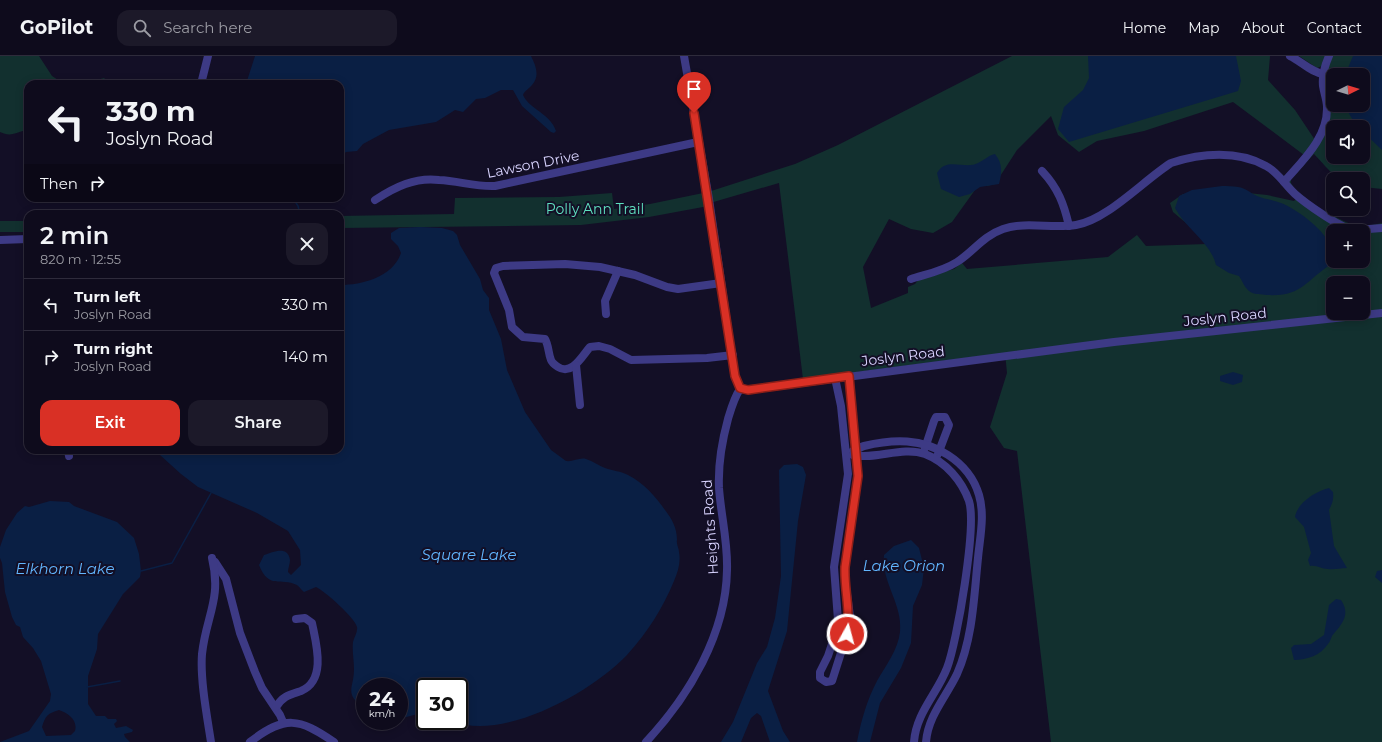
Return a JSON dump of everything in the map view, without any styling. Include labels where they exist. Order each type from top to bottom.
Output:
[{"type":"street","points":[[202,80],[208,56]]},
{"type":"street","points":[[684,56],[736,382],[740,388]]},
{"type":"street","points":[[1290,56],[1302,62],[1316,74],[1324,74]]},
{"type":"street","points":[[1284,182],[1316,143],[1326,120],[1327,106],[1323,86],[1324,74],[1329,56]]},
{"type":"street","name":"Lawson Drive","points":[[375,200],[402,184],[420,180],[439,180],[472,186],[495,186],[698,142]]},
{"type":"street","points":[[911,279],[946,269],[963,258],[979,242],[1003,229],[1034,225],[1068,226],[1087,222],[1103,214],[1171,162],[1185,158],[1209,155],[1233,156],[1250,159],[1267,166],[1313,208],[1350,229],[1382,228]]},
{"type":"street","points":[[1042,170],[1054,183],[1061,197],[1068,226]]},
{"type":"street","points":[[0,240],[24,239]]},
{"type":"street","points":[[721,283],[678,289],[635,275],[565,264],[503,266],[496,268],[494,273],[494,278],[510,310],[512,327],[523,337],[545,338],[549,345],[551,360],[560,369],[566,369],[576,365],[590,347],[600,346],[631,360],[707,358],[732,355]]},
{"type":"street","points":[[606,314],[605,300],[618,272]]},
{"type":"street","name":"Joslyn Road","points":[[740,388],[748,390],[1114,342],[1382,313]]},
{"type":"street","points":[[576,365],[580,405]]},
{"type":"street","points":[[835,378],[847,454],[847,484],[834,566],[838,620],[828,656],[820,672],[820,678],[826,682],[832,681],[847,634],[850,616],[845,578],[858,476],[858,453],[851,407],[849,376]]},
{"type":"street","name":"Heights Road","points":[[646,742],[668,716],[696,674],[711,642],[723,604],[727,569],[726,535],[719,488],[720,467],[726,427],[734,400],[740,388]]},
{"type":"street","points":[[923,453],[936,417],[945,417],[949,426],[936,458]]},
{"type":"street","points":[[858,453],[862,446],[911,441],[926,444],[955,459],[974,483],[981,505],[982,517],[970,626],[965,651],[957,674],[931,719],[926,742]]},
{"type":"street","points":[[847,454],[858,453],[863,457],[895,453],[923,453],[936,458],[956,476],[964,488],[972,512],[954,648],[947,669],[921,715],[915,730],[914,742]]},
{"type":"street","points":[[211,742],[202,664],[205,634],[215,599],[216,573],[212,558],[226,578],[240,633],[255,672],[262,688],[276,708],[283,722]]},
{"type":"street","points":[[276,708],[286,695],[307,687],[312,682],[319,663],[312,623],[305,618],[296,619]]},
{"type":"street","points":[[828,656],[838,660]]},
{"type":"street","points":[[250,742],[283,722],[294,723],[316,729],[334,742]]},
{"type":"green space","points":[[0,56],[39,56],[52,76],[58,80],[24,80],[24,131],[11,134],[4,134],[0,132]]},
{"type":"green space","name":"Polly Ann Trail","points":[[1012,56],[1270,56],[1268,80],[1295,110],[1315,140],[1324,123],[1322,66],[1317,68],[1299,56],[1382,56],[1382,189],[1370,188],[1370,172],[1331,172],[1314,154],[1291,179],[1291,183],[1301,195],[1326,212],[1326,216],[1333,216],[1350,224],[1326,224],[1326,268],[1370,268],[1370,226],[1382,223],[1382,742],[1051,742],[1017,451],[1004,448],[990,427],[1007,373],[1005,353],[803,379],[779,183],[710,203],[711,205],[703,207],[649,217],[581,225],[344,228],[344,216],[454,214],[455,198],[559,197],[612,193],[614,209],[650,204],[708,192],[795,164],[838,145]],"holes":[[[1233,102],[1304,155],[1287,175],[1283,176],[1296,199],[1294,201],[1267,195],[1238,192],[1183,194],[1170,203],[1173,212],[1199,234],[1207,244],[1146,246],[1137,235],[1108,257],[967,269],[962,263],[954,269],[919,279],[915,284],[908,287],[908,293],[871,308],[863,267],[889,219],[911,229],[933,233],[952,222],[980,183],[987,186],[995,184],[1017,150],[1051,116],[1058,135],[1079,152],[1097,141],[1144,131]]]},
{"type":"green space","points":[[0,221],[24,221],[24,232],[0,232]]},
{"type":"water","points":[[255,56],[531,56],[536,67],[537,75],[532,85],[523,95],[530,104],[545,115],[556,131],[554,133],[551,132],[522,106],[513,90],[501,90],[485,98],[476,99],[463,112],[455,110],[436,122],[389,130],[363,144],[357,151],[346,152],[344,154],[344,80],[247,80]]},
{"type":"water","points":[[1088,56],[1236,56],[1241,81],[1238,91],[1069,142],[1058,129],[1064,107],[1083,90],[1089,78]]},
{"type":"water","points":[[1353,56],[1382,56],[1382,150],[1370,139],[1370,120],[1353,120],[1348,112],[1370,112],[1370,68],[1348,68]]},
{"type":"water","points":[[995,154],[998,158],[1001,169],[999,184],[980,187],[970,194],[959,197],[941,189],[937,173],[945,165],[973,165]]},
{"type":"water","points":[[1232,186],[1246,189],[1257,196],[1281,203],[1298,212],[1318,228],[1326,239],[1326,268],[1296,291],[1279,295],[1267,295],[1255,294],[1249,291],[1244,286],[1239,276],[1229,273],[1216,265],[1204,243],[1185,223],[1175,208],[1179,196],[1192,190]]},
{"type":"water","name":"Square Lake","points":[[420,227],[442,228],[453,231],[457,235],[460,245],[480,279],[483,290],[489,298],[489,310],[501,339],[507,370],[525,412],[551,450],[566,461],[586,459],[608,469],[634,478],[649,490],[668,513],[675,528],[680,559],[679,567],[665,601],[641,638],[627,655],[612,669],[592,684],[570,698],[546,710],[521,719],[496,725],[468,725],[468,678],[416,678],[416,714],[408,717],[408,678],[356,678],[356,702],[351,690],[354,676],[353,642],[357,629],[355,623],[339,605],[320,589],[316,587],[304,592],[297,585],[271,580],[263,573],[259,565],[264,555],[272,552],[283,551],[289,555],[290,560],[288,572],[291,575],[301,565],[300,550],[288,531],[257,513],[198,487],[160,455],[157,454],[344,454],[344,285],[376,278],[391,268],[401,253],[398,246],[391,239],[391,233],[399,228]]},
{"type":"water","points":[[1233,372],[1243,375],[1242,382],[1233,385],[1220,381],[1220,376]]},
{"type":"water","points":[[797,464],[803,467],[806,475],[798,521],[787,631],[768,691],[783,731],[790,742],[770,742],[761,716],[757,713],[751,718],[741,742],[721,742],[733,722],[757,663],[767,647],[775,618],[781,576],[779,470],[784,465]]},
{"type":"water","points":[[1329,488],[1333,492],[1329,510],[1334,546],[1347,568],[1331,569],[1310,566],[1308,560],[1311,553],[1304,527],[1295,517],[1303,502],[1318,492]]},
{"type":"water","name":"Elkhorn Lake","points":[[50,501],[69,502],[74,506],[117,522],[134,538],[139,554],[141,571],[140,577],[123,594],[98,634],[97,649],[88,676],[88,704],[96,716],[105,716],[108,719],[116,719],[117,721],[114,724],[116,728],[126,726],[133,730],[132,732],[124,734],[130,742],[0,742],[29,731],[50,701],[51,694],[41,661],[33,648],[23,637],[20,627],[16,625],[12,617],[5,592],[2,563],[0,558],[0,547],[6,530],[17,513],[25,506],[29,507]],"holes":[[[55,711],[62,711],[74,720],[76,727],[75,731],[71,735],[46,736],[42,727],[44,720]]]},
{"type":"water","name":"Lake Orion","points":[[911,540],[919,548],[924,568],[922,585],[913,606],[911,643],[901,668],[880,703],[870,742],[857,742],[867,703],[899,639],[900,622],[886,574],[884,555],[894,546]]},
{"type":"water","points":[[1382,570],[1382,583],[1375,577],[1377,571]]},
{"type":"water","points":[[1336,599],[1341,600],[1344,605],[1345,615],[1342,623],[1332,636],[1329,643],[1318,654],[1304,659],[1294,660],[1291,648],[1294,645],[1311,644],[1324,635],[1329,605]]},
{"type":"waterway","points":[[296,202],[299,210]]},
{"type":"waterway","points":[[141,571],[172,563],[211,493]]},
{"type":"waterway","points":[[87,687],[120,681]]},
{"type":"route","points":[[694,113],[736,382],[740,388],[748,390],[849,376],[851,407],[858,456],[858,476],[845,567],[850,616],[847,634]]}]
